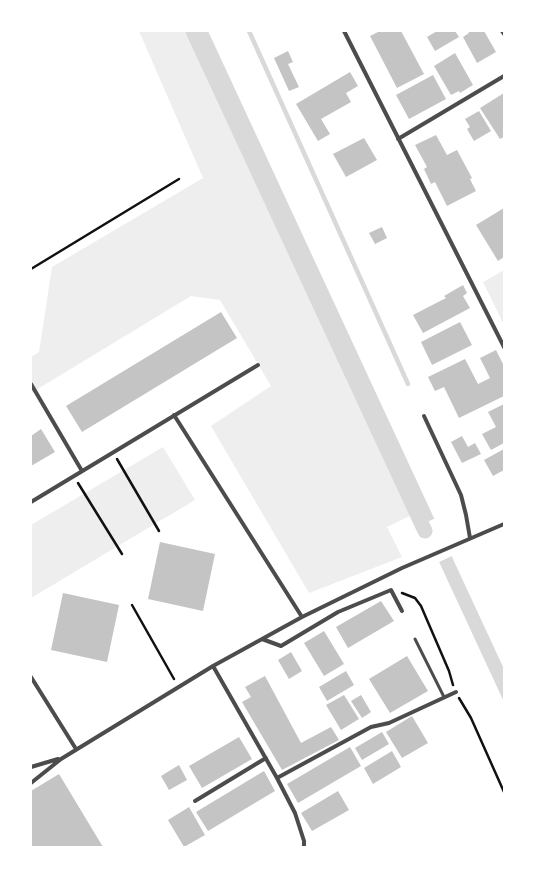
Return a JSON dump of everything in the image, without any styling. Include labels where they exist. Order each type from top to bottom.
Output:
[{"type":"street","points":[[344,31],[504,347]]},
{"type":"street","points":[[398,139],[504,76]]},
{"type":"street","points":[[31,502],[258,365]]},
{"type":"street","points":[[31,384],[82,471]]},
{"type":"street","points":[[174,415],[302,617]]},
{"type":"street","points":[[424,416],[461,495],[470,538]]},
{"type":"street","points":[[31,783],[76,749],[213,666],[302,617],[402,568],[504,524]]},
{"type":"street","points":[[262,639],[281,646],[338,612],[391,590],[402,611]]},
{"type":"street","points":[[213,666],[266,758],[295,813],[304,841],[304,847]]},
{"type":"street","points":[[31,677],[76,749]]},
{"type":"street","points":[[277,778],[371,727],[389,723],[456,692]]},
{"type":"street","points":[[195,801],[266,758]]},
{"type":"street","points":[[31,767],[61,759]]},
{"type":"lane","points":[[415,639],[444,697]]},
{"type":"path","points":[[31,269],[179,179]]},
{"type":"path","points":[[113,452],[159,531]]},
{"type":"path","points":[[74,476],[122,554]]},
{"type":"path","points":[[391,590],[405,593],[415,598],[421,606],[449,671],[456,692],[471,718],[504,792]]},
{"type":"path","points":[[132,605],[179,687]]},
{"type":"shaded area","points":[[139,31],[193,31],[416,513],[387,527],[402,557],[309,593],[211,426],[271,386],[220,300],[191,296],[31,393],[31,357],[39,352],[52,267],[203,178]]},
{"type":"shaded area","points":[[193,31],[208,31],[504,669],[504,702]]},
{"type":"shaded area","points":[[504,270],[504,325],[483,282]]},
{"type":"shaded area","points":[[163,447],[195,500],[31,598],[31,525]]},
{"type":"pier","points":[[436,518],[454,555],[437,563],[420,525]]},
{"type":"building","points":[[380,31],[401,31],[424,74],[397,88],[370,36]]},
{"type":"building","points":[[437,31],[455,31],[459,37],[435,51],[427,37]]},
{"type":"building","points":[[468,31],[484,31],[496,52],[477,63],[463,37],[469,33]]},
{"type":"building","points":[[288,51],[293,62],[288,64],[299,87],[289,91],[274,58]]},
{"type":"building","points":[[455,53],[473,85],[460,93],[459,91],[451,95],[434,66]]},
{"type":"building","points":[[350,72],[358,86],[346,93],[351,102],[321,119],[330,134],[318,141],[296,104]]},
{"type":"building","points":[[433,75],[446,99],[409,119],[396,95]]},
{"type":"building","points":[[504,93],[504,137],[500,139],[480,108]]},
{"type":"building","points":[[479,111],[491,131],[474,141],[467,129],[470,127],[465,119]]},
{"type":"building","points":[[436,135],[447,155],[457,150],[472,178],[470,179],[476,191],[447,206],[435,182],[431,184],[424,169],[427,167],[415,145]]},
{"type":"building","points":[[364,138],[377,160],[346,177],[333,154]]},
{"type":"building","points":[[504,208],[504,257],[498,261],[476,225]]},
{"type":"building","points":[[382,227],[387,238],[375,244],[369,233]]},
{"type":"building","points":[[463,285],[467,293],[463,296],[470,308],[423,333],[413,315],[446,298],[444,296]]},
{"type":"building","points":[[221,312],[237,338],[82,432],[66,406]]},
{"type":"building","points":[[460,322],[472,345],[432,365],[421,342]]},
{"type":"building","points":[[496,350],[504,366],[504,396],[459,418],[444,387],[435,391],[428,377],[465,359],[478,384],[490,378],[480,358]]},
{"type":"building","points":[[504,404],[504,443],[491,450],[482,434],[496,427],[488,412]]},
{"type":"building","points":[[41,429],[55,452],[31,466],[31,436]]},
{"type":"building","points":[[462,436],[468,447],[475,443],[481,454],[462,463],[451,442]]},
{"type":"building","points":[[504,449],[504,470],[493,476],[484,460]]},
{"type":"building","points":[[160,542],[215,554],[203,611],[148,599]]},
{"type":"building","points":[[63,593],[119,605],[107,662],[51,650]]},
{"type":"building","points":[[381,601],[394,621],[348,648],[336,627]]},
{"type":"building","points":[[324,631],[344,664],[324,676],[304,643]]},
{"type":"building","points":[[291,652],[302,671],[289,679],[278,660]]},
{"type":"building","points":[[407,656],[428,691],[390,713],[369,679]]},
{"type":"building","points":[[346,671],[354,685],[327,701],[319,687]]},
{"type":"building","points":[[265,676],[301,743],[331,727],[339,740],[282,770],[242,702],[251,697],[245,687]]},
{"type":"building","points":[[344,695],[359,719],[341,730],[326,705]]},
{"type":"building","points":[[361,695],[371,712],[362,718],[351,701]]},
{"type":"building","points":[[412,716],[428,743],[402,758],[386,732]]},
{"type":"building","points":[[382,732],[389,744],[362,760],[355,748]]},
{"type":"building","points":[[239,737],[252,759],[202,788],[189,766]]},
{"type":"building","points":[[350,747],[361,766],[298,803],[287,784]]},
{"type":"building","points":[[392,751],[401,767],[373,784],[364,768]]},
{"type":"building","points":[[179,765],[187,780],[169,790],[161,776]]},
{"type":"building","points":[[264,771],[275,791],[208,831],[196,812]]},
{"type":"building","points":[[59,774],[103,847],[31,847],[31,791]]},
{"type":"building","points":[[338,791],[349,810],[312,831],[301,813]]},
{"type":"building","points":[[189,807],[205,835],[184,847],[168,820]]},
{"type":"waterway","points":[[193,31],[425,531]]},
{"type":"waterway","points":[[249,31],[408,384]]}]
